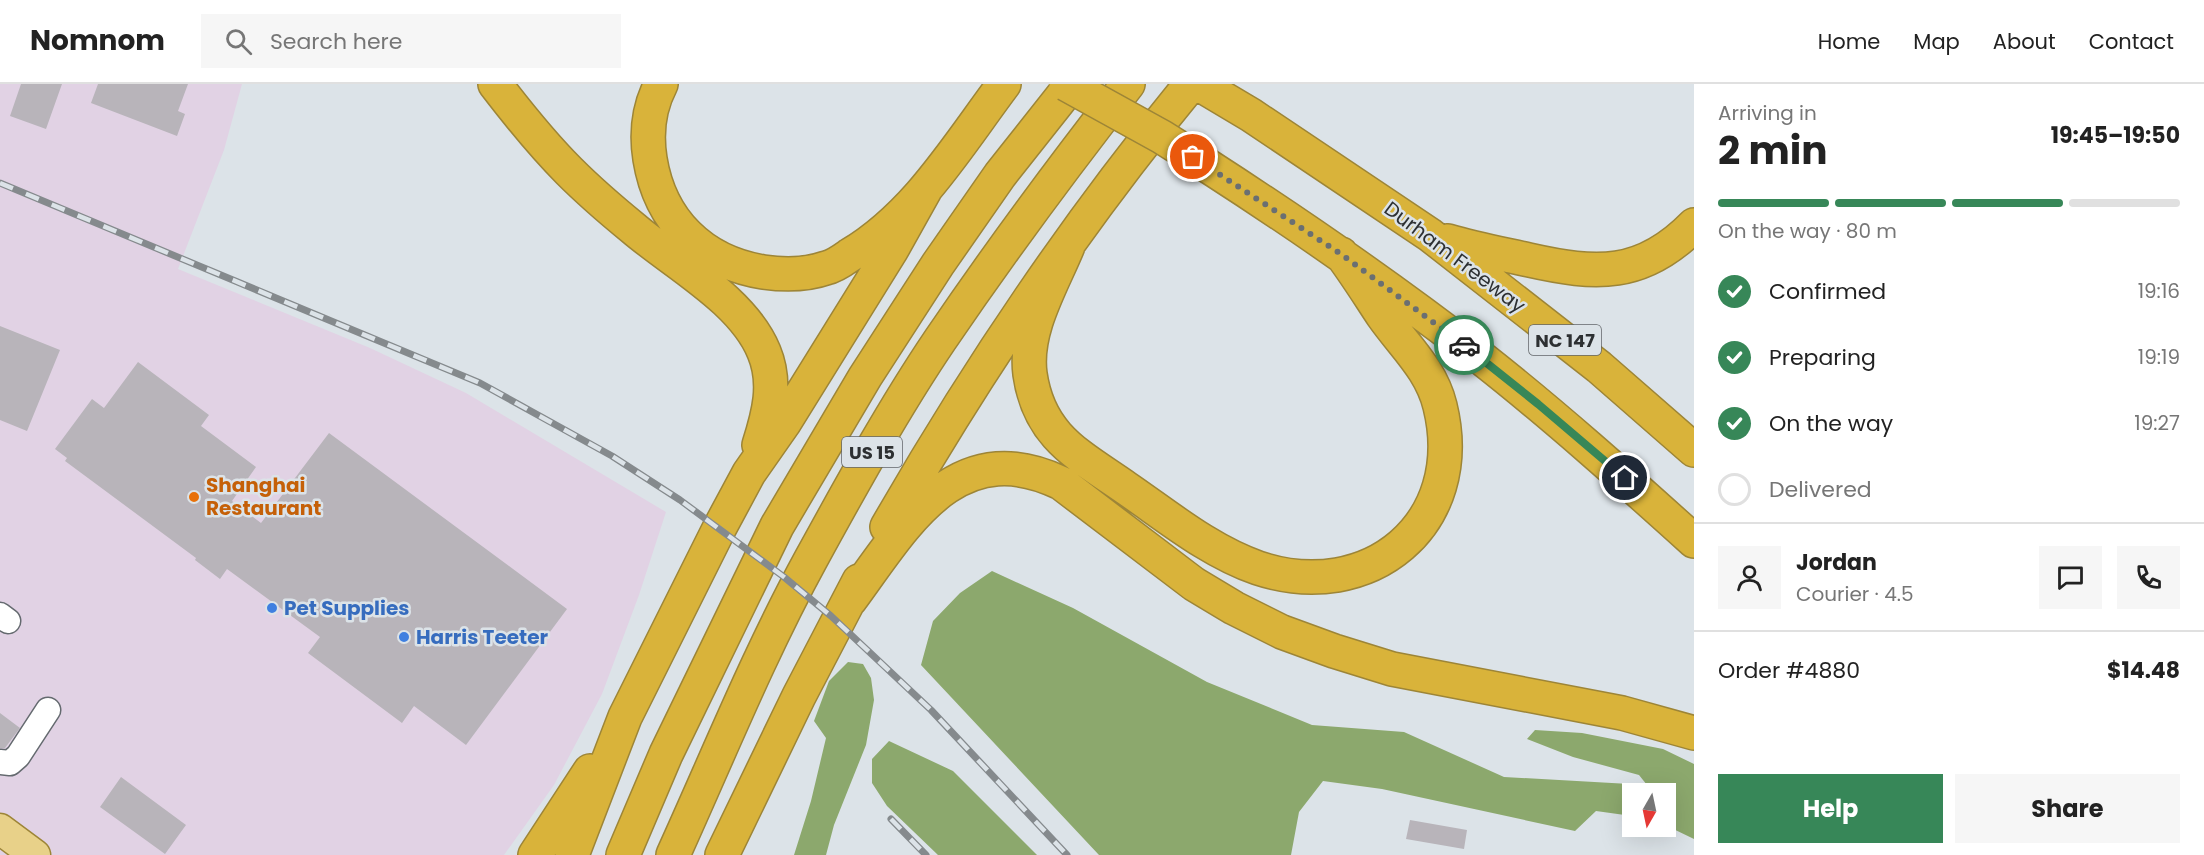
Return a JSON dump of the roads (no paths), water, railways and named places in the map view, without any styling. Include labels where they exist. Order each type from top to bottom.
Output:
[{"type":"highway","points":[[495,84],[569,171],[634,229],[724,300],[751,328],[764,353],[771,380],[766,418],[749,473]]},
{"type":"highway","points":[[661,84],[654,102],[648,146],[652,171],[673,220],[690,238],[711,254],[733,265],[788,274],[827,268],[871,241],[898,218],[925,190],[1004,84]]},
{"type":"highway","points":[[1066,84],[1162,137],[1341,254],[1480,357],[1538,404],[1694,541]]},
{"type":"highway","name":"US 15","points":[[623,855],[666,754],[777,526],[865,377],[938,264],[1020,150],[1072,84]]},
{"type":"highway","name":"US 15","points":[[674,855],[762,656],[811,559],[903,399],[940,341],[1055,177],[1128,84]]},
{"type":"highway","points":[[722,855],[799,696],[917,474],[970,389],[1068,246],[1123,169],[1191,84]]},
{"type":"highway","name":"Durham Freeway","points":[[1199,84],[1251,115],[1430,235],[1599,367],[1694,450]]},
{"type":"highway","points":[[572,855],[625,717],[690,583],[749,473],[784,423],[892,249],[925,190]]},
{"type":"highway","points":[[1430,235],[1499,255],[1566,268],[1593,270],[1640,263],[1659,255],[1694,225]]},
{"type":"highway","points":[[1068,246],[1031,338],[1029,359],[1034,393],[1049,429],[1072,451],[1221,551],[1259,568],[1282,574],[1312,577],[1334,576],[1355,571],[1375,563],[1406,541],[1419,528],[1435,501],[1442,484],[1446,457],[1446,438],[1440,406],[1428,376],[1341,254]]},
{"type":"highway","points":[[850,600],[916,513],[938,493],[958,479],[976,472],[1018,469],[1042,474],[1061,483],[1194,584],[1234,608],[1282,632],[1392,669],[1623,713],[1694,733]]},
{"type":"highway","points":[[535,855],[625,717]]},
{"type":"highway","points":[[741,855],[767,764]]},
{"type":"main road","points":[[0,829],[35,855]]},
{"type":"lane","points":[[0,762],[10,763],[18,756],[48,710]]},
{"type":"railway","points":[[0,183],[480,383],[612,456],[680,500],[784,577],[831,616],[931,710],[1067,855]]},
{"type":"railway","points":[[891,819],[926,855]]},
{"type":"place","name":"Shanghai Restaurant","points":[[194,497]]},
{"type":"place","name":"Pet Supplies","points":[[272,608]]},
{"type":"place","name":"Harris Teeter","points":[[404,637]]}]
